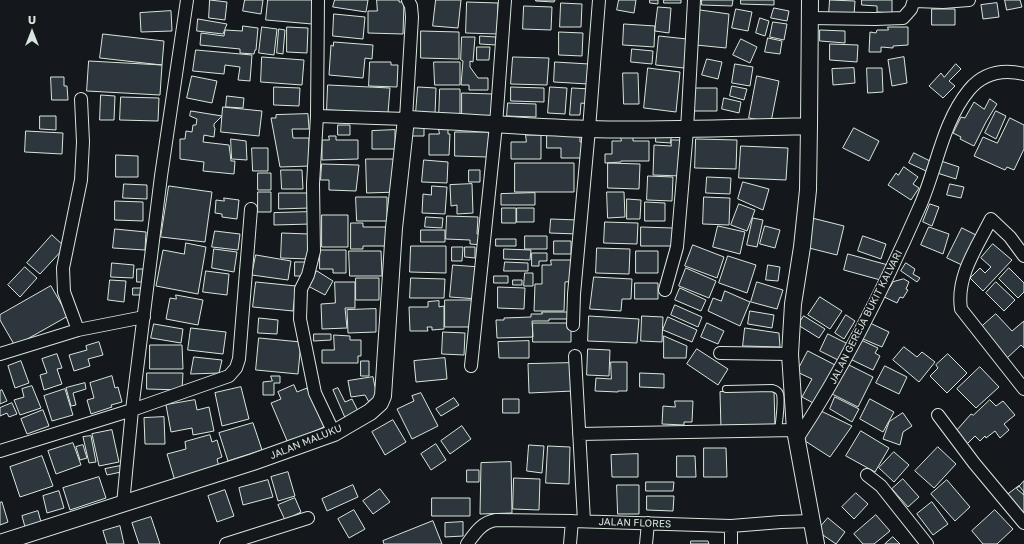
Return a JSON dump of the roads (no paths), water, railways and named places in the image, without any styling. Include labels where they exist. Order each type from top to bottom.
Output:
[{"type":"main road","points":[[810,0],[808,190],[802,247],[793,304],[790,354],[796,434],[816,544]]},
{"type":"main road","points":[[406,119],[589,129],[687,130],[809,126]]},
{"type":"main road","name":"JALAN MALUKU","points":[[0,543],[254,462],[334,433],[370,412],[380,403],[383,396],[394,228],[406,119]]},
{"type":"street","points":[[122,504],[161,176],[187,0]]},
{"type":"street","points":[[318,0],[317,116],[313,184],[314,251],[310,270],[301,289],[300,319],[315,393],[334,433]]},
{"type":"street","points":[[317,116],[406,119],[412,17],[411,6],[408,0]]},
{"type":"street","points":[[471,366],[496,125],[505,0]]},
{"type":"street","points":[[573,325],[574,294],[599,0]]},
{"type":"street","points":[[665,290],[678,247],[687,130],[694,0]]},
{"type":"street","points":[[810,18],[903,18],[911,9],[914,1],[942,2],[970,0]]},
{"type":"street","name":"JALAN GEREJA BUKIT KALVARI","points":[[796,434],[820,405],[896,259],[927,191],[938,152],[959,104],[971,88],[985,76],[999,71],[1024,74]]},
{"type":"street","points":[[78,330],[64,292],[63,268],[81,180],[83,142],[81,99]]},
{"type":"street","points":[[0,451],[132,410],[229,376],[236,368],[239,359],[251,209]]},
{"type":"street","points":[[1024,256],[1010,237],[991,219],[964,275],[959,299],[961,309],[1024,389]]},
{"type":"street","points":[[0,354],[78,330],[144,317]]},
{"type":"street","points":[[720,353],[790,354]]},
{"type":"street","points":[[575,356],[584,521]]},
{"type":"street","points":[[938,414],[974,463],[1024,523]]},
{"type":"street","points":[[579,434],[778,431],[796,434]]},
{"type":"street","points":[[867,475],[881,486],[927,544]]},
{"type":"street","points":[[226,544],[308,518]]},
{"type":"street","name":"JALAN FLORES","points":[[467,544],[475,533],[490,521],[584,521],[731,526],[812,521]]},
{"type":"street","points":[[570,544],[572,521]]},
{"type":"street","points":[[646,544],[648,523]]},
{"type":"street","points":[[731,526],[731,544]]},
{"type":"lane","points":[[726,389],[777,389],[780,393],[778,431]]}]
